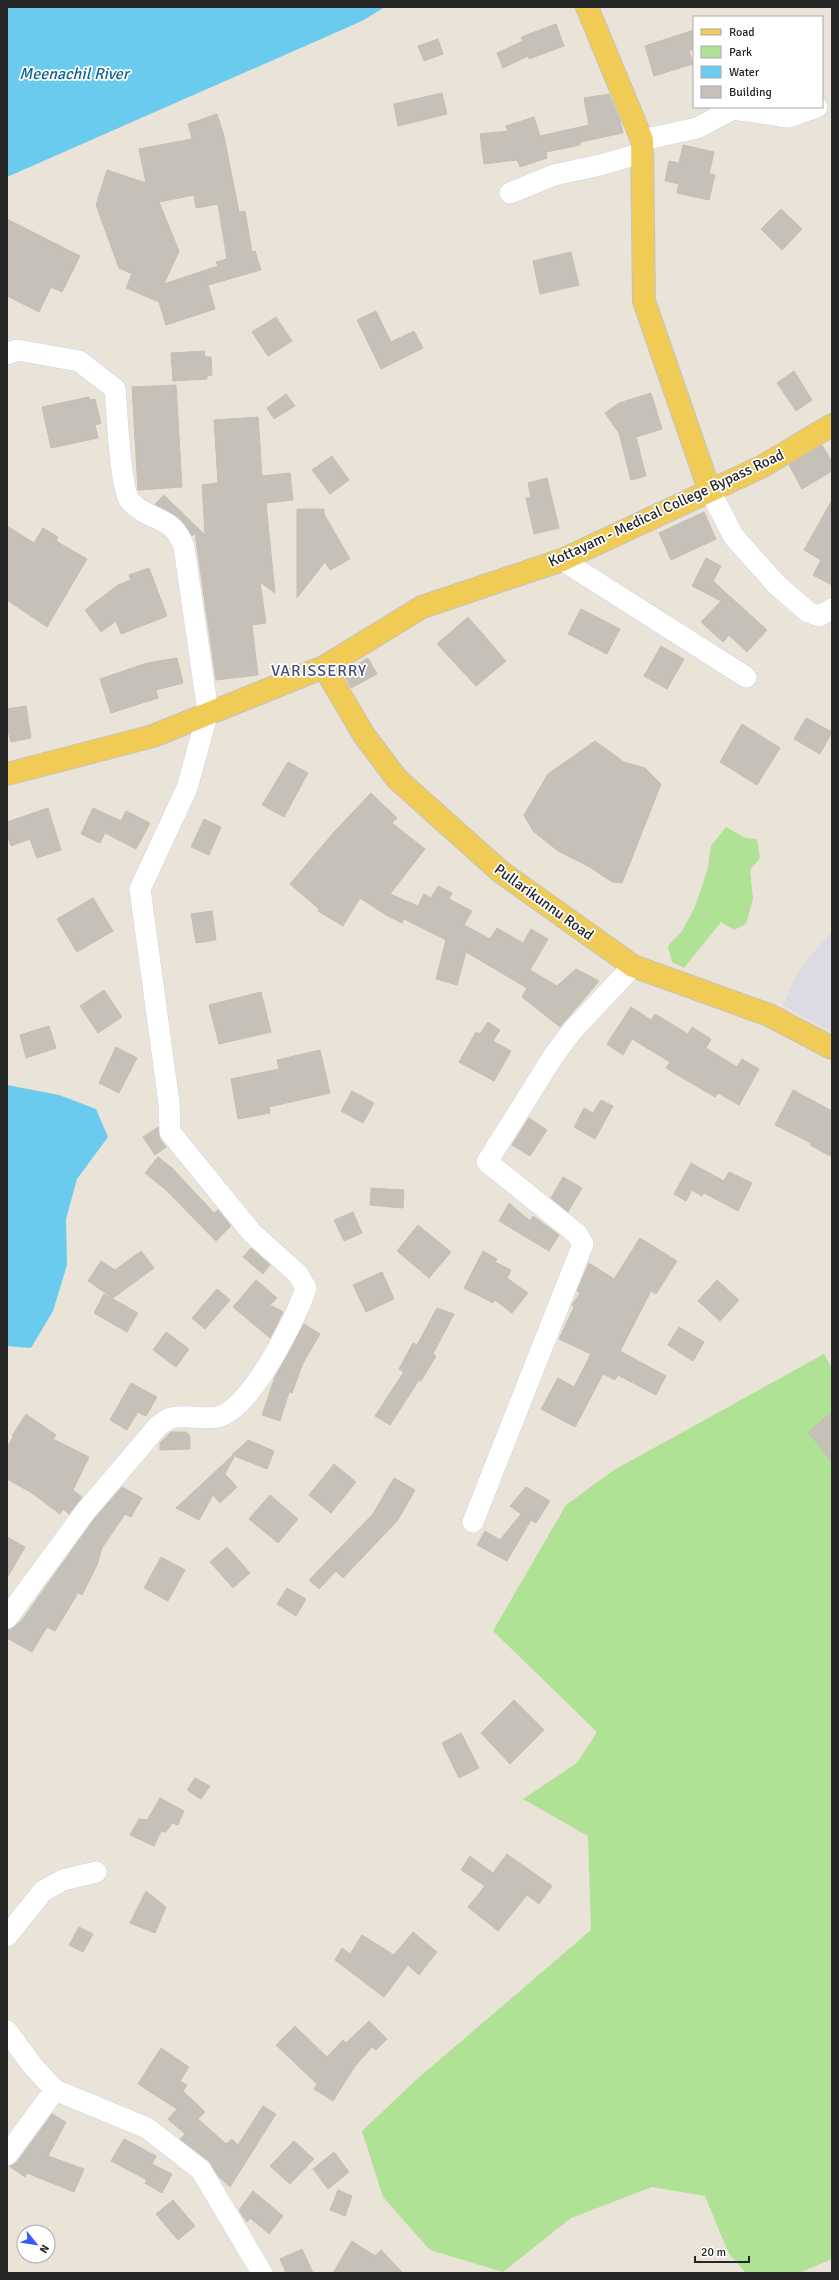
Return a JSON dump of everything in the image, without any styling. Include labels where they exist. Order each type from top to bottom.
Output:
[{"type":"main road","points":[[587,7],[642,147],[644,301],[709,489]]},
{"type":"main road","name":"Kottayam - Medical College Bypass Road","points":[[7,774],[153,736],[208,712],[324,667],[422,607],[562,560],[709,489],[763,466],[832,425]]},
{"type":"main road","name":"Pullarikunnu Road","points":[[324,667],[364,735],[397,779],[501,872],[633,966],[769,1015],[832,1048]]},
{"type":"street","points":[[510,193],[554,175],[600,165],[642,147],[697,128],[733,109],[788,117],[814,108]]},
{"type":"street","points":[[7,354],[17,350],[79,361],[115,389],[124,481],[129,499],[135,506],[171,525],[177,531],[184,547],[208,712],[187,788],[140,889],[169,1102],[170,1132],[252,1233],[298,1274],[306,1288],[292,1324],[264,1371],[235,1408],[218,1417],[171,1418],[158,1426],[85,1512],[7,1618]]},
{"type":"street","points":[[709,489],[734,537],[776,584],[808,612],[819,616],[832,609]]},
{"type":"street","points":[[562,560],[746,677]]},
{"type":"street","points":[[473,1522],[583,1244],[577,1234],[487,1162],[558,1049],[572,1031],[633,966]]},
{"type":"street","points":[[7,1936],[43,1891],[63,1880],[96,1872]]},
{"type":"street","points":[[7,2031],[32,2065],[55,2090],[147,2128],[201,2170],[262,2273]]},
{"type":"street","points":[[7,2156],[55,2090]]},
{"type":"shaded area","points":[[832,931],[832,1032],[783,1005],[801,967]]},
{"type":"green space","points":[[726,827],[745,838],[757,839],[760,858],[750,870],[753,899],[746,924],[734,930],[721,922],[684,968],[672,962],[668,946],[682,931],[695,907],[708,868],[711,846]]},
{"type":"green space","points":[[824,1354],[832,1368],[832,2259],[799,2273],[746,2273],[729,2254],[705,2196],[652,2187],[571,2218],[503,2272],[430,2250],[383,2197],[362,2131],[416,2080],[591,1930],[588,1836],[523,1799],[577,1763],[597,1732],[493,1631],[566,1505],[614,1470]]},
{"type":"water","name":"Meenachil River","points":[[7,7],[385,7],[362,21],[7,177]]},
{"type":"water","points":[[7,1085],[59,1095],[96,1109],[108,1137],[77,1179],[66,1219],[67,1265],[53,1311],[31,1348],[7,1346]]},
{"type":"building","points":[[556,24],[564,46],[529,59],[528,56],[503,68],[497,53],[523,41],[521,37]]},
{"type":"building","points":[[693,30],[693,49],[689,51],[693,64],[654,76],[645,46]]},
{"type":"building","points":[[438,39],[443,54],[424,61],[418,46]]},
{"type":"building","points":[[442,93],[447,114],[398,126],[394,104]]},
{"type":"building","points":[[609,94],[620,120],[623,133],[580,142],[580,145],[546,152],[547,158],[520,167],[517,160],[484,164],[480,134],[508,131],[506,126],[534,117],[540,136],[589,125],[584,98]]},
{"type":"building","points":[[217,114],[224,136],[239,212],[245,211],[252,252],[255,251],[261,270],[208,285],[215,309],[166,325],[159,302],[126,288],[132,274],[119,268],[96,205],[107,170],[146,183],[139,149],[192,139],[188,124]],"holes":[[[194,195],[196,208],[218,204],[227,259],[216,262],[218,266],[164,284],[179,251],[159,202]]]},
{"type":"building","points":[[683,145],[714,152],[709,174],[715,175],[709,200],[677,193],[679,184],[665,181],[669,161],[679,163]]},
{"type":"building","points":[[781,209],[802,229],[782,250],[761,229]]},
{"type":"building","points":[[7,219],[80,256],[62,292],[51,287],[39,312],[7,296]]},
{"type":"building","points":[[571,252],[579,285],[540,294],[533,261]]},
{"type":"building","points":[[376,311],[391,342],[414,331],[423,348],[381,369],[357,320]]},
{"type":"building","points":[[276,317],[292,341],[268,356],[252,332]]},
{"type":"building","points":[[204,351],[205,357],[211,357],[212,375],[207,376],[207,379],[173,381],[171,353]]},
{"type":"building","points":[[794,371],[812,400],[796,411],[777,383]]},
{"type":"building","points":[[176,385],[182,487],[138,490],[132,387]]},
{"type":"building","points":[[651,393],[662,429],[636,437],[646,476],[631,480],[619,433],[605,413],[619,403]]},
{"type":"building","points":[[286,394],[295,406],[274,419],[267,408]]},
{"type":"building","points":[[89,397],[90,400],[95,399],[101,423],[95,425],[98,438],[51,448],[42,407]]},
{"type":"building","points":[[258,417],[262,476],[290,473],[293,500],[266,503],[275,593],[260,582],[266,623],[252,625],[258,675],[216,680],[195,533],[192,536],[181,520],[155,504],[164,495],[205,535],[202,485],[218,483],[214,420]]},
{"type":"building","points":[[822,445],[832,462],[832,471],[802,489],[789,465]]},
{"type":"building","points":[[332,456],[349,480],[330,494],[312,470]]},
{"type":"building","points":[[547,478],[559,528],[534,534],[526,498],[531,497],[528,483]]},
{"type":"building","points":[[832,500],[832,585],[813,575],[821,560],[804,550]]},
{"type":"building","points":[[297,509],[324,509],[324,514],[350,559],[330,570],[325,562],[297,598]]},
{"type":"building","points":[[704,512],[716,539],[671,560],[659,533]]},
{"type":"building","points":[[7,526],[34,543],[43,528],[58,537],[56,541],[87,559],[47,627],[7,600]]},
{"type":"building","points":[[706,558],[721,566],[713,581],[767,630],[747,652],[729,635],[723,642],[701,622],[721,601],[692,586]]},
{"type":"building","points":[[149,568],[167,616],[121,634],[116,621],[101,632],[85,610],[118,585],[131,580],[129,575]]},
{"type":"building","points":[[581,609],[620,629],[607,654],[568,634]]},
{"type":"building","points":[[468,617],[506,661],[476,686],[437,644]]},
{"type":"building","points":[[661,646],[684,659],[667,689],[644,676]]},
{"type":"building","points":[[177,658],[183,683],[156,690],[158,698],[111,713],[100,679],[147,663]]},
{"type":"building","points":[[368,658],[377,674],[351,688],[343,672]]},
{"type":"building","points":[[26,706],[31,738],[11,742],[7,727],[7,709]]},
{"type":"building","points":[[806,718],[832,732],[820,754],[794,739]]},
{"type":"building","points":[[742,724],[780,748],[757,785],[720,762]]},
{"type":"building","points":[[595,741],[624,762],[645,768],[661,784],[622,883],[612,882],[588,866],[558,851],[533,831],[524,815],[548,774]]},
{"type":"building","points":[[288,762],[308,773],[284,817],[262,805]]},
{"type":"building","points":[[371,793],[397,818],[392,823],[425,849],[390,894],[418,906],[424,894],[431,898],[438,886],[452,893],[449,899],[472,911],[464,925],[490,939],[497,928],[523,943],[531,929],[548,939],[530,970],[557,986],[576,969],[599,981],[560,1027],[522,997],[527,988],[466,952],[457,985],[436,979],[446,940],[404,919],[402,923],[386,915],[360,898],[343,926],[318,911],[319,909],[290,884],[334,832]]},
{"type":"building","points":[[48,808],[61,850],[37,858],[30,839],[11,846],[7,835],[7,822]]},
{"type":"building","points":[[93,808],[121,821],[126,811],[150,823],[136,849],[105,833],[100,843],[81,834]]},
{"type":"building","points":[[204,819],[221,827],[209,855],[191,847]]},
{"type":"building","points":[[93,898],[113,931],[77,952],[57,919]]},
{"type":"building","points":[[212,911],[216,940],[196,943],[191,914]]},
{"type":"building","points":[[104,990],[122,1017],[98,1033],[80,1006]]},
{"type":"building","points":[[261,992],[271,1032],[219,1044],[209,1005]]},
{"type":"building","points":[[631,1007],[651,1020],[655,1014],[688,1034],[692,1027],[711,1039],[706,1048],[737,1067],[742,1059],[759,1069],[739,1105],[718,1093],[715,1097],[666,1068],[670,1062],[632,1039],[623,1055],[607,1044]]},
{"type":"building","points":[[488,1022],[500,1030],[493,1041],[511,1051],[494,1081],[459,1062],[476,1032],[480,1034]]},
{"type":"building","points":[[49,1026],[56,1048],[26,1058],[20,1035]]},
{"type":"building","points":[[116,1047],[137,1058],[119,1093],[99,1083]]},
{"type":"building","points":[[320,1050],[330,1093],[269,1107],[270,1113],[238,1119],[231,1079],[279,1069],[277,1060]]},
{"type":"building","points":[[793,1090],[832,1111],[832,1157],[810,1145],[811,1143],[775,1125]]},
{"type":"building","points":[[352,1091],[374,1103],[363,1123],[341,1111]]},
{"type":"building","points":[[601,1100],[613,1106],[595,1139],[574,1127],[584,1108],[593,1113]]},
{"type":"building","points":[[529,1118],[547,1130],[530,1156],[512,1145]]},
{"type":"building","points":[[158,1127],[160,1139],[166,1147],[155,1155],[143,1137]]},
{"type":"building","points":[[158,1157],[172,1168],[214,1213],[218,1210],[231,1226],[216,1241],[165,1189],[145,1173]]},
{"type":"building","points":[[691,1163],[724,1181],[729,1172],[752,1183],[738,1211],[704,1193],[702,1196],[692,1190],[686,1201],[674,1194]]},
{"type":"building","points":[[563,1177],[582,1188],[568,1212],[551,1198]]},
{"type":"building","points":[[371,1188],[404,1190],[403,1208],[370,1205]]},
{"type":"building","points":[[509,1203],[530,1221],[533,1216],[559,1235],[549,1251],[499,1221]]},
{"type":"building","points":[[353,1212],[362,1233],[344,1241],[334,1220]]},
{"type":"building","points":[[418,1225],[451,1252],[429,1278],[397,1251]]},
{"type":"building","points":[[640,1238],[677,1261],[656,1294],[651,1291],[620,1351],[666,1376],[656,1395],[618,1375],[615,1380],[603,1374],[575,1427],[541,1409],[558,1378],[574,1387],[591,1354],[559,1339],[574,1307],[572,1305],[580,1293],[577,1291],[589,1263],[614,1279]]},
{"type":"building","points":[[251,1248],[270,1265],[263,1274],[243,1257]]},
{"type":"building","points":[[141,1251],[154,1268],[113,1298],[88,1281],[101,1261],[115,1270]]},
{"type":"building","points":[[483,1251],[497,1259],[495,1262],[511,1270],[507,1278],[528,1293],[512,1313],[495,1300],[493,1303],[464,1288]]},
{"type":"building","points":[[382,1272],[394,1299],[366,1312],[353,1285]]},
{"type":"building","points":[[256,1280],[277,1298],[270,1305],[283,1312],[270,1338],[233,1307]]},
{"type":"building","points":[[717,1280],[739,1300],[720,1321],[698,1301]]},
{"type":"building","points":[[217,1289],[230,1300],[205,1329],[192,1318]]},
{"type":"building","points":[[104,1294],[138,1313],[127,1332],[94,1313]]},
{"type":"building","points":[[437,1308],[454,1314],[433,1354],[436,1356],[421,1381],[419,1380],[390,1425],[375,1416],[404,1372],[399,1369],[413,1343],[417,1345]]},
{"type":"building","points":[[304,1324],[320,1334],[303,1363],[292,1393],[289,1392],[280,1421],[262,1415],[275,1377]]},
{"type":"building","points":[[679,1327],[704,1342],[693,1361],[668,1345]]},
{"type":"building","points":[[166,1332],[189,1349],[176,1367],[153,1350]]},
{"type":"building","points":[[131,1383],[157,1397],[146,1416],[138,1412],[127,1430],[110,1420]]},
{"type":"building","points":[[832,1412],[832,1462],[808,1432]]},
{"type":"building","points":[[26,1414],[56,1435],[53,1439],[89,1457],[73,1490],[82,1497],[69,1514],[63,1509],[60,1514],[32,1493],[7,1479],[7,1448],[13,1437],[12,1436]]},
{"type":"building","points":[[171,1432],[186,1432],[190,1436],[190,1449],[160,1450],[160,1443]]},
{"type":"building","points":[[248,1440],[274,1451],[267,1469],[232,1455]]},
{"type":"building","points":[[232,1456],[234,1457],[225,1474],[237,1487],[220,1503],[213,1495],[199,1520],[176,1508]]},
{"type":"building","points":[[334,1464],[356,1482],[331,1513],[309,1495]]},
{"type":"building","points":[[394,1478],[415,1490],[398,1520],[343,1578],[336,1571],[319,1589],[309,1580],[373,1514]]},
{"type":"building","points":[[122,1487],[142,1498],[131,1517],[125,1514],[102,1548],[97,1565],[82,1595],[78,1593],[55,1631],[47,1627],[32,1652],[7,1638],[7,1630],[12,1629],[22,1620],[94,1519]]},
{"type":"building","points":[[526,1487],[550,1501],[536,1523],[531,1520],[507,1561],[477,1545],[485,1531],[500,1540],[521,1514],[510,1506]]},
{"type":"building","points":[[270,1495],[298,1519],[278,1543],[249,1519]]},
{"type":"building","points":[[7,1537],[25,1547],[7,1578]]},
{"type":"building","points":[[227,1547],[250,1573],[233,1588],[210,1562]]},
{"type":"building","points":[[161,1557],[185,1570],[168,1601],[144,1588]]},
{"type":"building","points":[[287,1588],[306,1599],[296,1616],[277,1604]]},
{"type":"building","points":[[514,1700],[544,1730],[510,1764],[481,1733]]},
{"type":"building","points":[[461,1733],[479,1768],[459,1778],[442,1743]]},
{"type":"building","points":[[195,1778],[210,1786],[201,1799],[187,1790]]},
{"type":"building","points":[[160,1798],[184,1811],[178,1825],[172,1823],[166,1832],[161,1831],[154,1846],[130,1835],[139,1819],[147,1820]]},
{"type":"building","points":[[507,1854],[552,1886],[539,1904],[527,1895],[498,1931],[468,1907],[485,1886],[461,1870],[470,1856],[493,1873]]},
{"type":"building","points":[[146,1891],[166,1907],[155,1933],[130,1923]]},
{"type":"building","points":[[79,1927],[93,1934],[83,1952],[69,1945]]},
{"type":"building","points":[[413,1932],[437,1952],[419,1975],[408,1965],[384,1997],[335,1960],[342,1948],[350,1954],[362,1935],[394,1955]]},
{"type":"building","points":[[369,2021],[387,2039],[376,2050],[372,2047],[355,2066],[333,2101],[314,2089],[317,2084],[276,2045],[295,2026],[327,2057],[343,2040],[346,2043]]},
{"type":"building","points":[[161,2048],[189,2067],[180,2081],[187,2085],[183,2091],[205,2112],[198,2119],[226,2144],[232,2139],[238,2145],[263,2106],[276,2114],[230,2187],[218,2176],[209,2161],[180,2139],[185,2134],[168,2119],[177,2109],[138,2084]]},
{"type":"building","points":[[52,2114],[66,2122],[48,2156],[84,2169],[74,2192],[27,2173],[25,2177],[9,2166],[17,2162]]},
{"type":"building","points":[[124,2139],[156,2156],[152,2164],[172,2174],[162,2193],[145,2183],[147,2180],[111,2161]]},
{"type":"building","points":[[294,2141],[314,2159],[290,2184],[270,2166]]},
{"type":"building","points":[[334,2152],[349,2172],[328,2189],[313,2169]]},
{"type":"building","points":[[338,2190],[352,2196],[345,2216],[330,2210]]},
{"type":"building","points":[[253,2191],[283,2216],[269,2234],[250,2218],[247,2222],[239,2210]]},
{"type":"building","points":[[173,2200],[195,2226],[178,2240],[156,2214]]},
{"type":"building","points":[[352,2241],[375,2256],[381,2250],[403,2273],[333,2273]]},
{"type":"building","points":[[302,2249],[313,2273],[286,2273],[280,2259]]},
{"type":"district","name":"VARISSERRY","points":[[319,671]]}]
